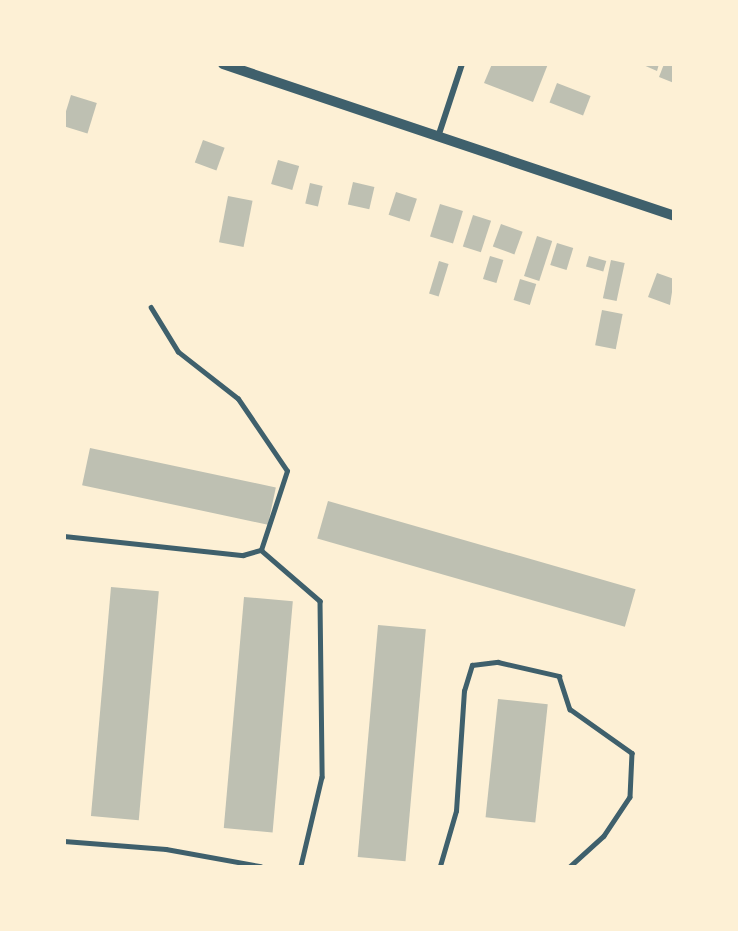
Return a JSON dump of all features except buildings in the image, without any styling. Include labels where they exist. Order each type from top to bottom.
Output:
[{"type":"street","points":[[223,64],[674,216]]},
{"type":"street","points":[[438,137],[462,64]]},
{"type":"lane","points":[[151,308],[178,352],[238,399],[287,471],[261,550]]},
{"type":"lane","points":[[64,536],[243,555],[261,550]]},
{"type":"lane","points":[[261,550],[320,601],[321,777],[302,867]]},
{"type":"lane","points":[[440,867],[456,812],[464,691],[472,665],[498,662],[559,676],[570,709],[632,753],[630,797],[604,836],[571,867]]},
{"type":"lane","points":[[64,842],[165,849],[260,867]]}]
